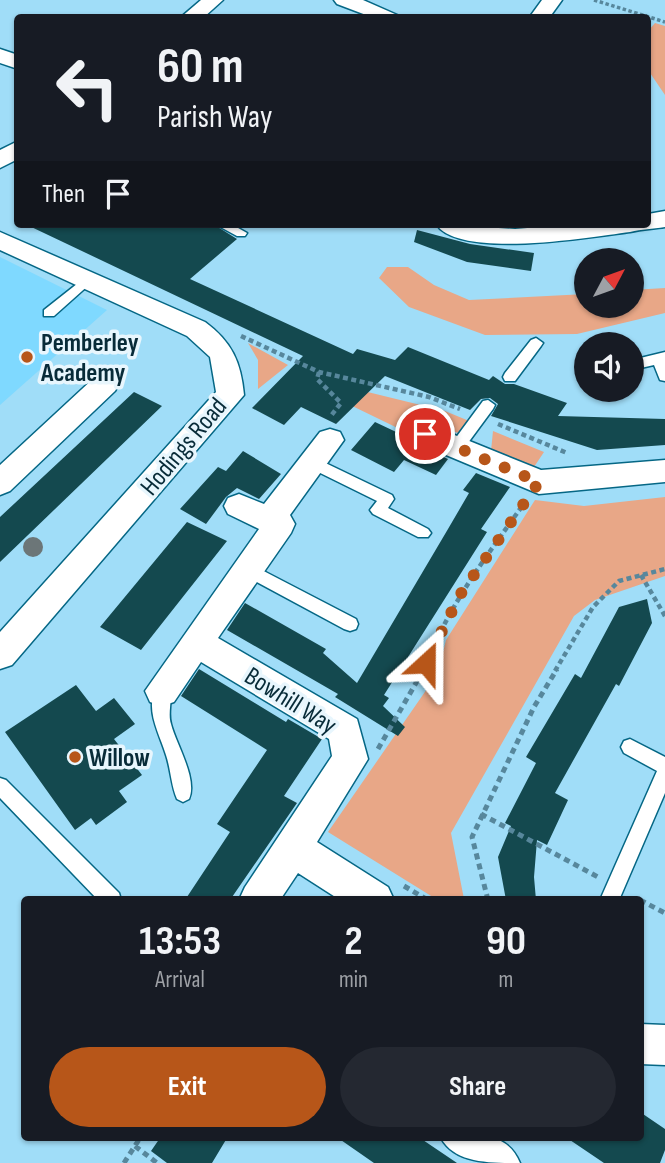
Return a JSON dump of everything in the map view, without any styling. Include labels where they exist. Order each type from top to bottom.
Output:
[{"type":"street","points":[[195,14],[213,0]]},
{"type":"street","points":[[344,0],[383,14]]},
{"type":"street","points":[[458,228],[473,234],[526,239],[600,228]]},
{"type":"street","points":[[0,240],[196,329],[218,345]]},
{"type":"street","name":"Hodings Road","points":[[0,655],[230,395],[228,365],[218,345]]},
{"type":"street","points":[[0,483],[105,384]]},
{"type":"street","points":[[425,434],[539,482],[665,471]]},
{"type":"street","points":[[269,520],[322,452]]},
{"type":"street","points":[[162,691],[280,524],[239,506]]},
{"type":"street","name":"Bowhill Way","points":[[196,642],[345,730],[350,759],[261,896]]},
{"type":"street","points":[[292,848],[369,896]]},
{"type":"street","points":[[644,1044],[665,1045]]},
{"type":"street","points":[[466,1141],[498,1163]]},
{"type":"lane","points":[[230,228],[241,233]]},
{"type":"lane","points":[[48,313],[87,280]]},
{"type":"lane","points":[[510,377],[536,343]]},
{"type":"lane","points":[[644,362],[662,358],[665,376]]},
{"type":"lane","points":[[457,447],[484,411]]},
{"type":"lane","points":[[322,452],[387,499],[379,510],[423,533]]},
{"type":"lane","points":[[248,569],[350,624]]},
{"type":"lane","points":[[162,691],[161,722],[175,755],[183,793]]},
{"type":"lane","points":[[630,747],[665,766]]},
{"type":"lane","points":[[612,893],[665,772]]},
{"type":"lane","points":[[0,786],[108,896]]},
{"type":"path","points":[[594,0],[639,14]]},
{"type":"path","points":[[218,345],[238,335],[319,372],[484,411],[569,454]]},
{"type":"path","points":[[319,372],[317,379],[341,403],[322,427],[322,452]]},
{"type":"path","points":[[372,759],[421,678],[432,647],[460,595],[539,482],[558,449]]},
{"type":"path","points":[[487,896],[472,837],[534,707],[593,607],[619,581],[665,569]]},
{"type":"path","points":[[640,575],[665,616]]},
{"type":"path","points":[[481,814],[612,893]]},
{"type":"path","points":[[644,902],[665,913]]},
{"type":"path","points":[[124,1163],[138,1141]]},
{"type":"path","points":[[135,1146],[158,1163]]},
{"type":"shaded area","points":[[655,23],[665,26],[665,95],[651,74],[651,28]]},
{"type":"shaded area","name":"Pemberley Academy","points":[[0,257],[107,310],[0,405]]},
{"type":"shaded area","points":[[387,267],[408,267],[434,285],[469,300],[574,295],[574,318],[644,318],[644,289],[665,288],[665,313],[585,332],[574,332],[574,334],[485,335],[409,307],[379,278]]},
{"type":"shaded area","points":[[248,343],[288,365],[258,389],[258,360]]},
{"type":"shaded area","points":[[331,383],[445,411],[474,423],[459,433],[422,424],[412,435],[344,402]]},
{"type":"shaded area","points":[[493,431],[544,452],[532,470],[491,451]]},
{"type":"shaded area","points":[[665,497],[665,576],[595,600],[574,616],[451,833],[463,896],[431,896],[328,832],[438,673],[446,640],[535,500],[584,506]]},
{"type":"building","points":[[33,228],[219,228],[237,239],[190,279],[353,354],[357,349],[395,360],[408,347],[489,380],[493,376],[505,384],[514,384],[567,403],[558,416],[665,419],[665,445],[597,450],[491,416],[498,404],[490,398],[481,399],[470,410],[385,376],[336,424],[301,407],[284,425],[252,408],[303,356]]},
{"type":"building","points":[[417,230],[470,244],[534,253],[531,271],[467,262],[414,242]]},
{"type":"building","points":[[134,392],[162,406],[0,562],[0,517]]},
{"type":"building","points":[[375,422],[448,459],[436,475],[404,460],[394,472],[351,450]]},
{"type":"building","points":[[243,451],[281,474],[259,499],[237,488],[226,497],[206,524],[180,509],[218,467],[226,471]]},
{"type":"building","points":[[476,473],[510,487],[481,529],[487,532],[384,695],[389,698],[383,706],[405,727],[398,736],[335,697],[338,694],[227,630],[245,603],[326,649],[323,653],[357,683],[469,493],[463,490]]},
{"type":"building","points":[[187,522],[227,541],[141,650],[100,627]]},
{"type":"building","points":[[647,599],[652,623],[619,686],[616,684],[555,793],[568,800],[547,845],[537,840],[534,877],[536,896],[505,896],[498,857],[511,826],[505,823],[536,763],[526,757],[575,674],[581,678],[619,607]]},
{"type":"building","points":[[199,669],[286,722],[288,719],[322,739],[284,796],[297,803],[233,896],[188,896],[230,832],[217,824],[267,750],[181,696]]},
{"type":"building","name":"Willow","points":[[76,685],[96,711],[114,698],[135,724],[114,739],[142,775],[119,791],[127,802],[96,825],[91,818],[75,830],[5,732]]},
{"type":"building","points":[[644,1115],[665,1129],[665,1150],[660,1163],[604,1163],[571,1141],[644,1141]]},
{"type":"building","points":[[158,1141],[225,1141],[212,1163],[167,1163],[151,1151]]},
{"type":"building","points":[[342,1141],[424,1141],[457,1163],[374,1163]]},
{"type":"place","name":"Pemberley Academy","points":[[27,357]]},
{"type":"place","name":"Willow","points":[[75,757]]},
{"type":"route","points":[[425,434],[539,482],[460,595],[426,663]]}]
